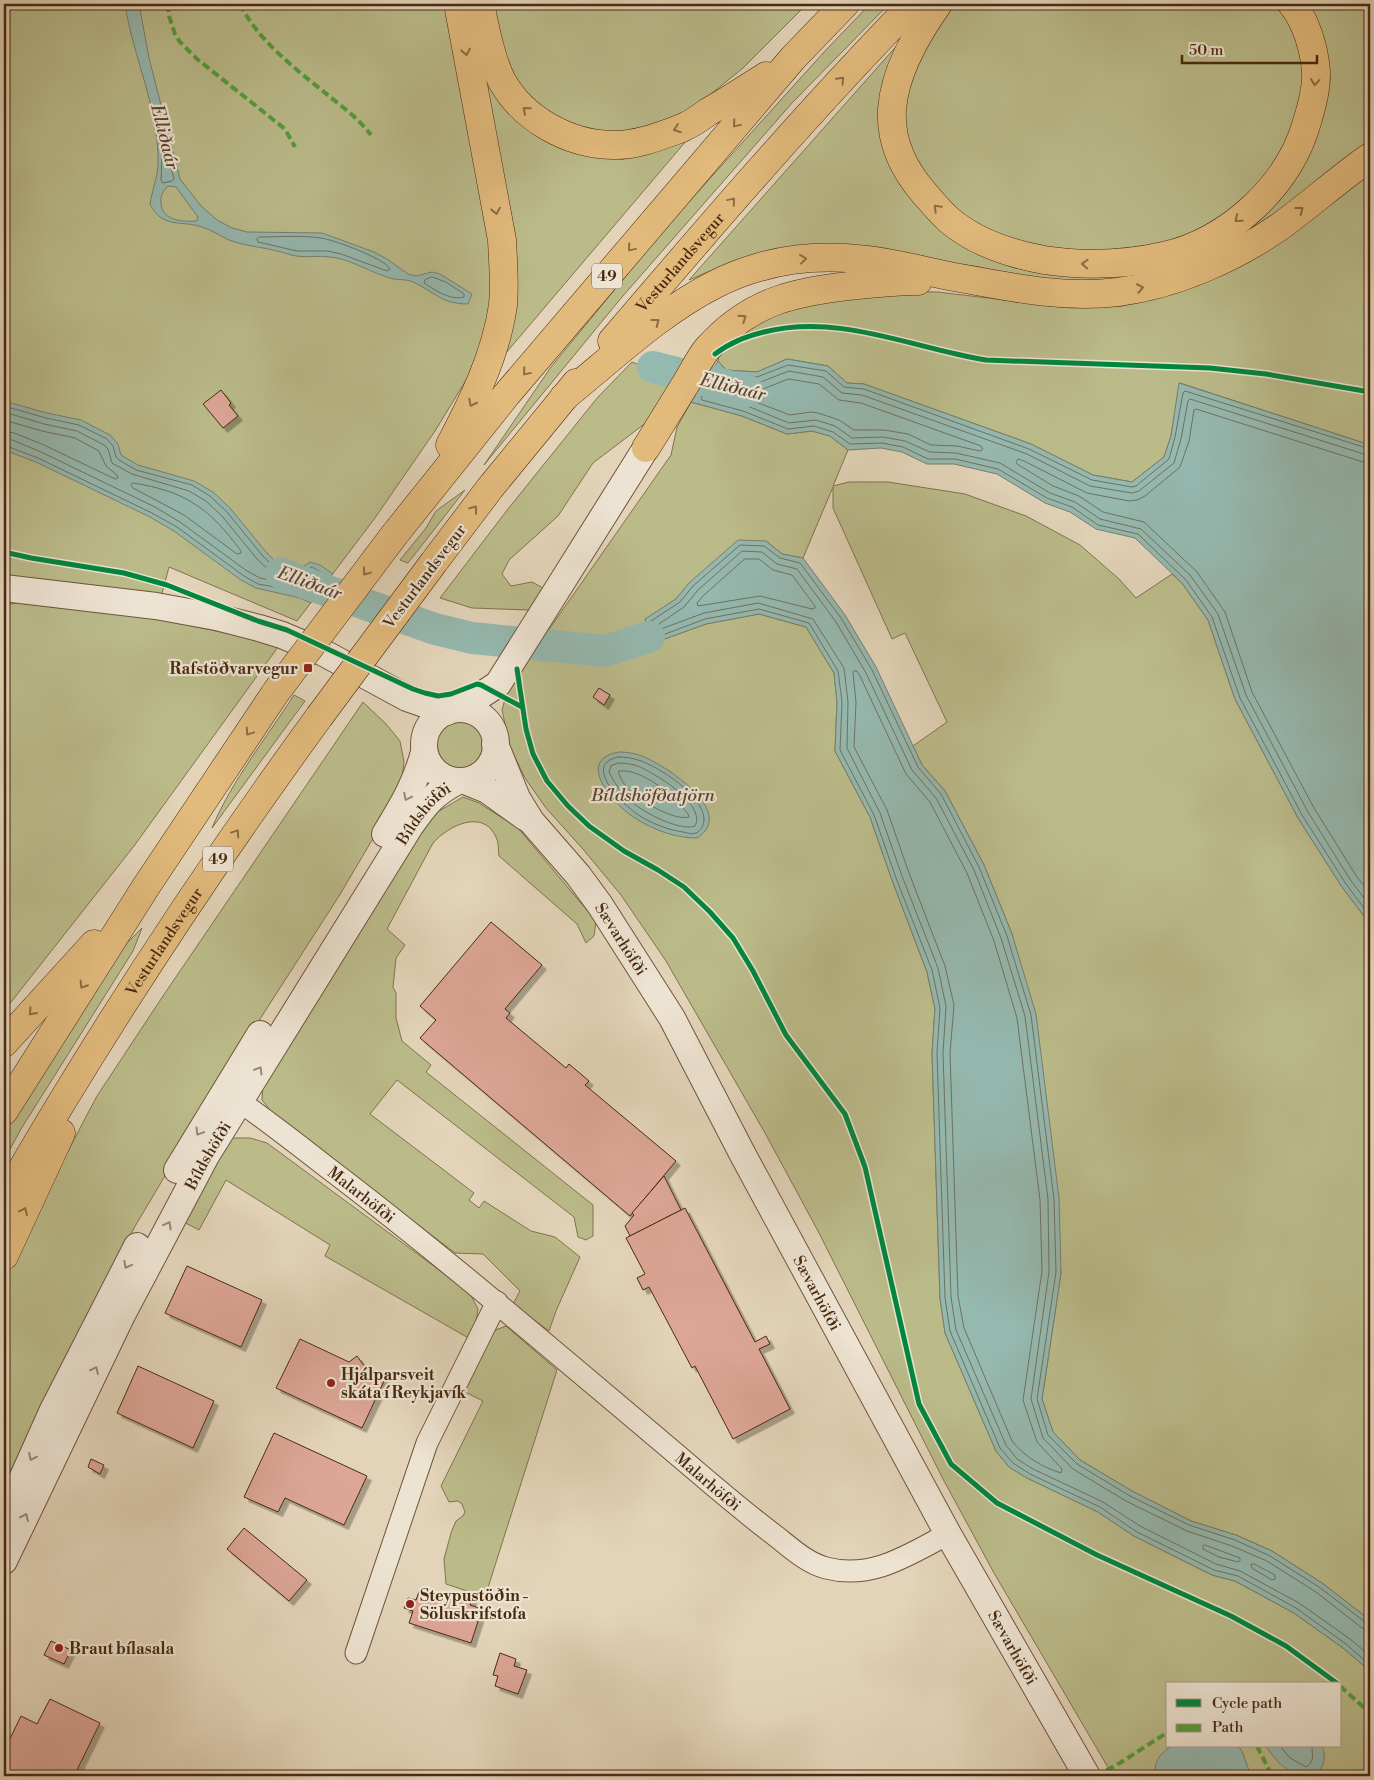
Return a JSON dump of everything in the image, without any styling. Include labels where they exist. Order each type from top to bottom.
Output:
[{"type":"highway","points":[[426,493],[480,386],[493,345],[502,306],[505,276],[502,240],[458,4]]},
{"type":"highway","points":[[480,4],[487,38],[502,80],[520,105],[538,120],[561,133],[583,142],[613,146],[643,141],[684,127],[792,58]]},
{"type":"highway","name":"49","points":[[4,1111],[147,885],[276,692],[426,493],[507,394],[792,58],[845,4]]},
{"type":"highway","name":"Vesturlandsvegur","points":[[4,1200],[122,1005],[245,819],[490,488],[762,165],[914,4]]},
{"type":"highway","points":[[938,4],[925,22],[907,56],[896,86],[892,110],[894,139],[903,164],[913,181],[950,220],[974,236],[1002,249],[1030,257],[1066,263],[1096,264],[1131,262],[1165,256],[1201,243],[1232,224],[1261,200],[1287,169],[1304,135],[1313,101],[1316,71],[1310,41],[1300,14],[1292,4]]},
{"type":"highway","points":[[564,398],[654,323],[683,302],[708,287],[738,273],[769,264],[804,258],[859,259],[1033,290],[1070,294],[1117,292],[1184,276],[1218,263],[1252,245],[1370,157]]},
{"type":"highway","points":[[646,448],[706,350],[723,332],[744,316],[767,304],[816,289],[902,281],[987,283]]},
{"type":"highway","points":[[4,1043],[147,885]]},
{"type":"highway","points":[[4,1256],[122,1005]]},
{"type":"street","name":"Bíldshöfði","points":[[4,1519],[52,1412],[105,1306],[174,1176],[232,1096],[410,825],[436,794],[462,781],[475,778],[484,772],[490,764],[494,754],[497,706],[502,677],[646,448]]},
{"type":"street","points":[[4,588],[156,606],[216,617],[282,635],[322,652],[407,698],[454,711],[471,712],[481,716],[489,724],[494,739]]},
{"type":"street","name":"Bíldshöfði","points":[[4,1561],[122,1314],[206,1156],[232,1096],[406,800],[418,774],[426,732],[438,716],[454,711],[502,677]]},
{"type":"street","points":[[382,685],[414,723],[424,747]]},
{"type":"street","name":"Sævarhöfði","points":[[494,739],[517,798],[531,821],[572,868],[600,905],[672,1018],[743,1155],[948,1534],[1088,1776]]},
{"type":"street","name":"Bíldshöfði","points":[[424,747],[427,761],[440,775],[449,780],[462,781]]},
{"type":"street","name":"Sævarhöfði","points":[[462,781],[488,790],[531,821]]},
{"type":"street","name":"Malarhöfði","points":[[232,1096],[356,1189],[497,1302],[750,1516],[802,1556],[823,1567],[840,1571],[861,1572],[884,1566],[948,1534]]},
{"type":"street","points":[[356,1653],[427,1443],[497,1302]]},
{"type":"green space","points":[[4,4],[448,4],[494,253],[490,319],[468,377],[435,431],[375,518],[297,621],[169,567],[161,597],[4,583]]},
{"type":"green space","points":[[474,4],[484,62],[579,151],[622,159],[692,134],[494,367],[509,308]]},
{"type":"green space","points":[[488,4],[807,4],[743,68],[695,107],[639,132],[596,134],[547,113],[507,72]]},
{"type":"green space","points":[[870,4],[889,4],[792,103],[622,297],[484,465],[551,367],[667,226]]},
{"type":"green space","points":[[950,4],[1279,4],[1295,28],[1307,72],[1302,111],[1263,188],[1180,242],[1068,255],[1007,244],[959,220],[921,180],[904,138],[902,101],[910,65]]},
{"type":"green space","points":[[1300,4],[1370,4],[1370,145],[1293,207],[1218,252],[1121,282],[1056,283],[974,266],[800,250],[736,260],[689,280],[908,33],[884,82],[905,189],[1064,271],[1224,239],[1313,133]]},
{"type":"green space","points":[[1370,170],[1370,445],[1180,383],[1171,436],[1164,457],[1132,482],[1093,475],[1031,444],[864,384],[847,383],[828,366],[787,359],[757,372],[726,370],[718,361],[721,343],[774,307],[874,291],[938,292],[1071,308],[1122,306],[1177,290]]},
{"type":"green space","points":[[632,362],[673,378],[651,419],[593,463],[558,516],[509,560],[502,574],[511,586],[532,582],[543,588],[529,610],[472,608],[440,598],[508,509],[598,397]]},
{"type":"green space","points":[[691,402],[742,416],[787,434],[812,431],[830,436],[848,450],[833,486],[849,482],[888,482],[965,494],[1026,516],[1080,545],[1119,579],[1136,598],[1172,574],[1182,583],[1208,620],[1235,699],[1298,818],[1342,887],[1370,924],[1370,1620],[1322,1583],[1272,1551],[1236,1535],[1191,1521],[1132,1491],[1080,1460],[1053,1432],[1042,1399],[1061,1273],[1012,934],[984,865],[945,791],[922,765],[913,746],[947,722],[905,633],[892,639],[833,508],[833,487],[803,558],[782,554],[766,541],[690,583],[676,599],[645,620],[659,641],[706,624],[759,614],[806,627],[834,673],[837,702],[835,751],[870,817],[927,972],[935,1009],[932,1053],[940,1298],[945,1333],[996,1451],[1009,1467],[1027,1478],[1098,1512],[1134,1536],[1212,1575],[1235,1581],[1294,1613],[1343,1648],[1370,1671],[1370,1776],[1113,1776],[994,1573],[943,1479],[818,1231],[765,1133],[666,961],[621,895],[546,808],[525,778],[510,747],[502,710],[508,688],[671,455],[677,427]]},
{"type":"green space","points":[[465,490],[408,563],[400,560],[426,528],[436,511]]},
{"type":"green space","points":[[18,603],[158,619],[240,636],[278,647],[134,846],[4,1011],[4,605]]},
{"type":"green space","points":[[294,695],[305,701],[212,828],[239,777]]},
{"type":"green space","points":[[363,702],[386,724],[400,741],[404,762],[401,786],[394,803],[339,896],[235,1058],[134,1228],[4,1493],[4,1272],[97,1096]]},
{"type":"green space","points":[[455,722],[465,722],[474,726],[480,732],[483,737],[483,755],[474,766],[465,770],[455,770],[446,766],[440,760],[436,751],[436,741],[440,732],[446,726]]},
{"type":"green space","points":[[463,797],[479,803],[518,828],[596,921],[594,936],[586,943],[577,924],[499,856],[497,839],[490,828],[483,823],[474,822],[456,826],[433,843],[387,929],[405,945],[396,958],[393,987],[396,993],[396,1018],[402,1041],[431,1065],[426,1072],[593,1205],[593,1236],[586,1240],[578,1237],[574,1217],[397,1080],[370,1114],[474,1193],[469,1200],[479,1208],[484,1201],[531,1231],[555,1237],[580,1257],[549,1331],[513,1304],[520,1291],[483,1254],[455,1253],[274,1115],[262,1100],[263,1082],[420,832],[434,814]]},
{"type":"green space","points":[[142,928],[133,951],[21,1129],[4,1160],[4,1131],[9,1122],[121,949]]},
{"type":"green space","points":[[232,1138],[250,1138],[267,1143],[469,1292],[478,1309],[472,1340],[325,1256],[330,1245],[226,1180],[199,1230],[178,1219],[220,1146]]},
{"type":"green space","points":[[506,1326],[557,1370],[485,1597],[446,1584],[444,1559],[456,1521],[465,1512],[462,1504],[458,1501],[449,1502],[441,1486],[483,1401],[463,1391],[493,1331]]},
{"type":"water","points":[[125,4],[139,4],[149,58],[180,179],[201,206],[217,220],[232,228],[247,232],[322,233],[374,252],[408,274],[416,276],[432,272],[440,274],[472,294],[468,304],[445,300],[413,282],[386,277],[338,258],[296,256],[241,244],[202,227],[173,222],[160,217],[150,204],[158,166],[155,125]],"holes":[[[168,186],[176,187],[198,217],[197,221],[175,219],[163,210],[161,204],[163,192]]]},
{"type":"water","points":[[787,359],[828,366],[847,383],[864,384],[1031,444],[1093,475],[1132,482],[1164,457],[1171,436],[1179,383],[1370,445],[1370,924],[1342,887],[1298,818],[1235,699],[1208,620],[1182,583],[1135,538],[1096,529],[1070,512],[1045,503],[997,474],[954,464],[927,464],[902,452],[881,448],[848,450],[830,436],[812,431],[787,434],[742,416],[691,402],[718,361],[726,370],[757,372]]},
{"type":"water","points":[[4,401],[81,420],[110,435],[118,444],[121,455],[138,465],[194,481],[213,492],[230,508],[278,564],[302,567],[310,562],[320,565],[333,574],[311,603],[300,598],[256,588],[241,580],[174,531],[150,517],[36,462],[4,450]]},
{"type":"water","points":[[738,540],[766,541],[782,554],[803,558],[845,615],[876,667],[922,765],[945,791],[984,865],[1012,934],[1036,1014],[1059,1198],[1061,1273],[1042,1399],[1053,1432],[1080,1460],[1132,1491],[1191,1521],[1236,1535],[1272,1551],[1322,1583],[1370,1620],[1370,1671],[1343,1648],[1294,1613],[1235,1581],[1212,1575],[1134,1536],[1098,1512],[1027,1478],[1009,1467],[996,1451],[945,1333],[940,1298],[932,1053],[935,1009],[927,972],[870,817],[835,751],[837,702],[834,673],[806,627],[759,614],[706,624],[659,641],[649,637],[645,619],[676,599],[689,583]]},
{"type":"water","name":"Bíldshöfðatjörn","points":[[619,752],[642,756],[653,761],[694,791],[704,803],[709,815],[707,827],[697,838],[681,837],[649,826],[635,818],[618,804],[602,784],[599,764],[606,757]]},
{"type":"water","points":[[1168,1748],[1240,1748],[1251,1776],[1155,1776],[1155,1766],[1163,1752]]},
{"type":"water","points":[[1267,1748],[1322,1748],[1324,1754],[1324,1762],[1321,1769],[1315,1775],[1293,1772],[1286,1769],[1275,1759]]},
{"type":"building","points":[[221,390],[231,403],[229,405],[238,416],[223,428],[203,404]]},
{"type":"building","points":[[599,688],[610,695],[604,705],[593,697]]},
{"type":"building","points":[[491,922],[542,965],[505,1009],[510,1013],[506,1018],[566,1068],[569,1064],[589,1081],[585,1085],[676,1161],[630,1216],[420,1038],[436,1020],[420,1006]]},
{"type":"building","points":[[664,1176],[681,1210],[630,1236],[625,1226],[634,1215],[632,1213]]},
{"type":"building","points":[[685,1208],[755,1342],[766,1336],[770,1344],[759,1349],[790,1409],[733,1439],[695,1366],[692,1368],[649,1287],[643,1290],[637,1278],[645,1274],[626,1238]]},
{"type":"building","points":[[187,1266],[262,1300],[241,1347],[165,1313]]},
{"type":"building","name":"Hjálparsveit skáta í Reykjavík","points":[[300,1339],[349,1362],[357,1356],[367,1370],[385,1379],[362,1428],[276,1388]]},
{"type":"building","points":[[138,1366],[214,1401],[193,1448],[117,1413]]},
{"type":"building","points":[[274,1433],[367,1476],[344,1525],[285,1498],[278,1512],[244,1497]]},
{"type":"building","points":[[91,1459],[104,1465],[100,1474],[88,1467]]},
{"type":"building","points":[[244,1528],[307,1580],[289,1601],[227,1549]]},
{"type":"building","points":[[420,1589],[459,1602],[462,1591],[474,1594],[470,1605],[482,1609],[471,1643],[409,1623],[413,1611],[404,1608],[408,1598],[416,1600]]},
{"type":"building","points":[[51,1641],[71,1650],[64,1664],[44,1655]]},
{"type":"building","points":[[500,1653],[516,1659],[514,1666],[527,1670],[518,1694],[495,1686],[498,1676],[493,1675]]},
{"type":"building","points":[[50,1699],[100,1723],[74,1776],[12,1776],[13,1774],[4,1770],[4,1751],[21,1716],[37,1724]]},
{"type":"waterway","name":"Elliðaár","points":[[653,367],[748,391]]},
{"type":"waterway","name":"Elliðaár","points":[[281,573],[435,629],[472,638],[605,651],[649,637]]},
{"type":"marked path","points":[[168,4],[169,16],[180,42],[197,59],[285,129],[295,147]]},
{"type":"marked path","points":[[240,4],[248,18],[268,43],[351,114],[371,135]]},
{"type":"marked path","points":[[1342,1688],[1370,1713]]},
{"type":"marked path","points":[[1096,1776],[1166,1733]]},
{"type":"marked path","points":[[1258,1748],[1272,1776]]},
{"type":"cycle path","points":[[715,354],[738,340],[764,332],[792,327],[820,327],[848,329],[875,334],[958,355],[986,360],[1210,368],[1266,374],[1370,392]]},
{"type":"cycle path","points":[[4,552],[124,573],[167,585],[258,621],[287,630],[413,689],[438,696],[451,694],[477,684],[522,707]]},
{"type":"cycle path","points":[[517,669],[526,729],[533,754],[547,781],[568,806],[589,826],[624,851],[684,887],[710,912],[733,938],[753,971],[786,1035],[845,1114],[865,1167],[919,1404],[951,1464],[997,1503],[1097,1555],[1231,1616],[1286,1646],[1335,1682]]},
{"type":"place","name":"Rafstöðvarvegur","points":[[308,668]]},
{"type":"place","name":"Hjálparsveit skáta í Reykjavík","points":[[331,1383]]},
{"type":"place","name":"Steypustöðin - Söluskrifstofa","points":[[410,1604]]},
{"type":"place","name":"Braut bílasala","points":[[59,1648]]}]
